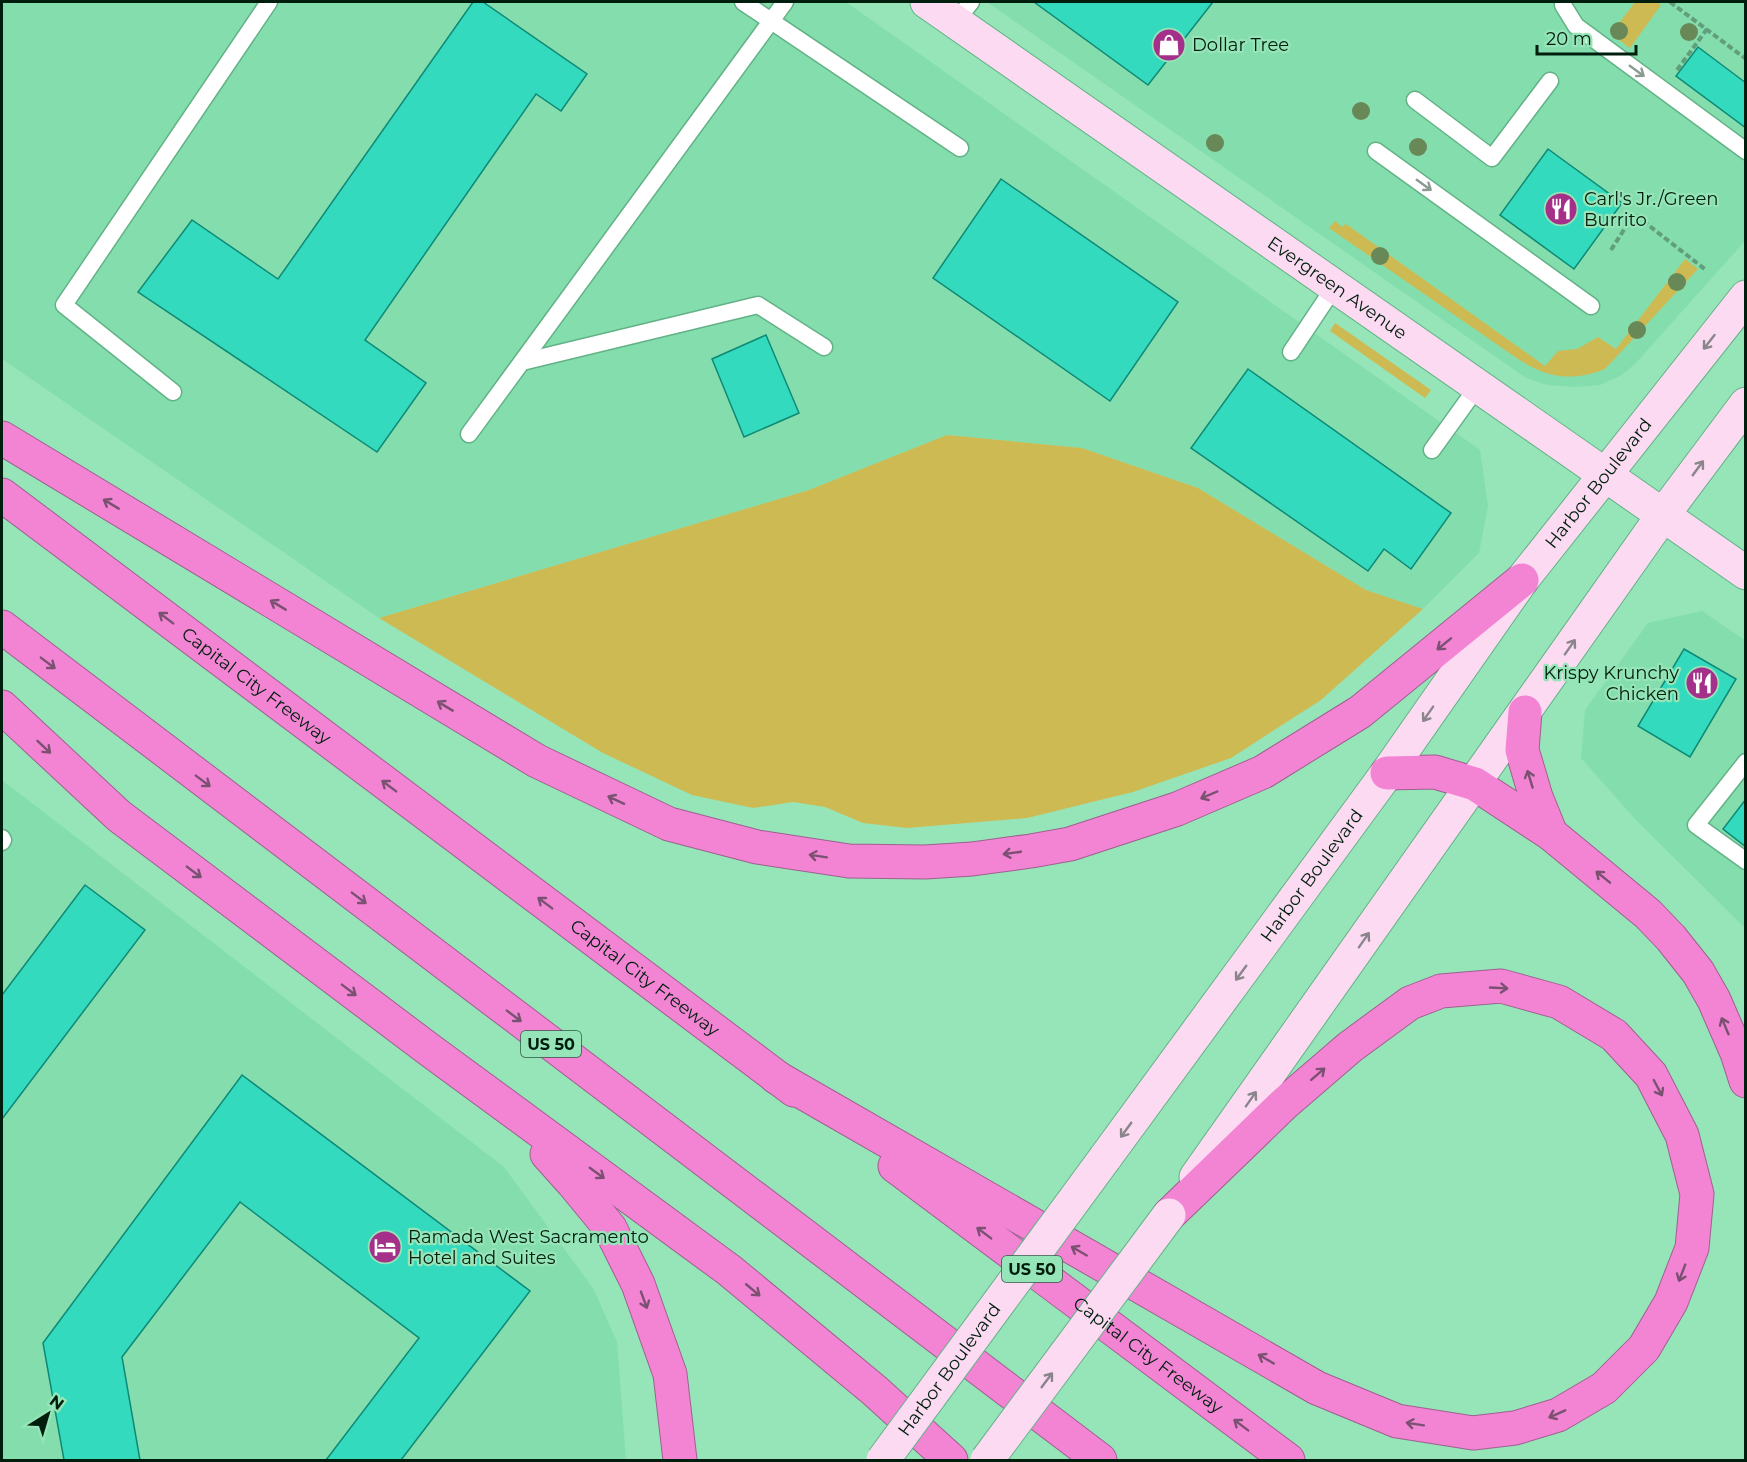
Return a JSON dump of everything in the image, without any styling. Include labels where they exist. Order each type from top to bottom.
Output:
[{"type":"highway","points":[[2,438],[537,761],[669,824],[757,847],[849,861],[924,862],[972,859],[1031,851],[1070,844],[1177,809],[1263,772],[1360,712],[1522,580]]},
{"type":"highway","name":"Capital City Freeway","points":[[2,495],[1288,1461]]},
{"type":"highway","name":"US 50","points":[[2,627],[1100,1461]]},
{"type":"highway","points":[[2,708],[119,816],[431,1052],[729,1270],[874,1390],[951,1461]]},
{"type":"highway","points":[[1525,712],[1522,750],[1536,797],[1551,834]]},
{"type":"highway","points":[[1387,773],[1435,772],[1475,784],[1551,834],[1648,914],[1698,972],[1714,1000],[1746,1080]]},
{"type":"highway","points":[[776,1077],[1317,1388],[1397,1421],[1473,1433],[1515,1428],[1558,1415],[1604,1388],[1644,1348],[1671,1302],[1692,1248],[1697,1194],[1682,1135],[1651,1075],[1614,1035],[1559,1002],[1501,986],[1441,992],[1410,1003],[1350,1047],[1285,1103],[1169,1215]]},
{"type":"highway","points":[[431,1052],[531,1137],[610,1228],[638,1284],[670,1374],[680,1461]]},
{"type":"main road","name":"Evergreen Avenue","points":[[927,2],[964,11],[1335,286],[1746,573]]},
{"type":"main road","name":"Harbor Boulevard","points":[[883,1461],[1387,773],[1522,580],[1746,297]]},
{"type":"main road","points":[[987,1461],[1169,1215],[1663,515],[1746,404]]},
{"type":"lane","points":[[173,392],[64,305],[269,2]]},
{"type":"lane","points":[[743,2],[960,148]]},
{"type":"lane","points":[[469,434],[785,2]]},
{"type":"lane","points":[[1563,5],[1576,26],[1746,151]]},
{"type":"lane","points":[[1415,100],[1492,158],[1550,81]]},
{"type":"lane","points":[[1376,151],[1591,306]]},
{"type":"lane","points":[[1291,352],[1335,286]]},
{"type":"lane","points":[[522,362],[758,305],[824,347]]},
{"type":"lane","points":[[1432,450],[1478,386]]},
{"type":"lane","points":[[1746,762],[1696,825],[1746,861]]},
{"type":"path","points":[[1670,2],[1746,59]]},
{"type":"path","points":[[1670,78],[1707,29]]},
{"type":"path","points":[[1611,250],[1635,214],[1706,270]]},
{"type":"shaded area","points":[[2,2],[846,2],[1480,450],[1488,506],[1479,553],[1423,609],[1366,590],[1198,488],[1082,448],[947,435],[809,490],[379,618],[2,359]]},
{"type":"shaded area","points":[[987,2],[1745,2],[1745,241],[1635,364],[1622,375],[1600,385],[1573,387],[1547,385],[1526,378]]},
{"type":"shaded area","points":[[1635,2],[1657,2],[1661,5],[1630,48],[1611,34]]},
{"type":"shaded area","points":[[1335,221],[1342,227],[1346,224],[1545,366],[1558,351],[1577,349],[1598,337],[1616,349],[1685,259],[1698,269],[1605,369],[1582,376],[1560,376],[1540,370],[1518,359],[1329,228]]},
{"type":"shaded area","points":[[1335,323],[1431,390],[1425,398],[1330,331]]},
{"type":"shaded area","points":[[947,435],[1082,448],[1198,488],[1366,590],[1423,609],[1321,700],[1231,758],[1133,792],[1027,818],[907,828],[863,823],[825,807],[793,802],[753,808],[692,795],[603,753],[379,618],[809,490]]},
{"type":"shaded area","points":[[1702,611],[1745,640],[1745,928],[1636,820],[1581,758],[1585,710],[1648,623]]},
{"type":"shaded area","points":[[2,780],[504,1167],[593,1288],[617,1342],[626,1460],[2,1460]]},
{"type":"building","points":[[473,2],[483,2],[587,74],[561,111],[536,94],[365,340],[426,383],[377,452],[138,292],[192,220],[278,279]]},
{"type":"building","points":[[1034,2],[1213,2],[1148,85]]},
{"type":"building","points":[[1698,47],[1746,83],[1746,128],[1676,76]]},
{"type":"building","name":"Carl's Jr./Green Burrito","points":[[1548,149],[1622,203],[1574,269],[1500,215]]},
{"type":"building","points":[[1001,179],[1178,302],[1110,401],[933,278]]},
{"type":"building","points":[[766,335],[799,413],[744,437],[712,359]]},
{"type":"building","points":[[1248,369],[1451,513],[1411,569],[1384,549],[1368,571],[1191,448]]},
{"type":"building","points":[[1684,649],[1736,679],[1690,757],[1638,726]]},
{"type":"building","points":[[1746,799],[1746,847],[1723,829]]},
{"type":"building","points":[[85,885],[145,930],[2,1119],[2,995]]},
{"type":"building","name":"Ramada West Sacramento Hotel and Suites","points":[[242,1075],[530,1291],[401,1460],[326,1460],[419,1338],[240,1202],[122,1357],[140,1460],[64,1460],[43,1343]]},
{"type":"place","name":"Dollar Tree","points":[[1169,45]]},
{"type":"place","name":"Carl's Jr./Green Burrito","points":[[1561,209]]},
{"type":"place","name":"Krispy Krunchy Chicken","points":[[1702,683]]},
{"type":"place","name":"Ramada West Sacramento Hotel and Suites","points":[[385,1247]]}]
